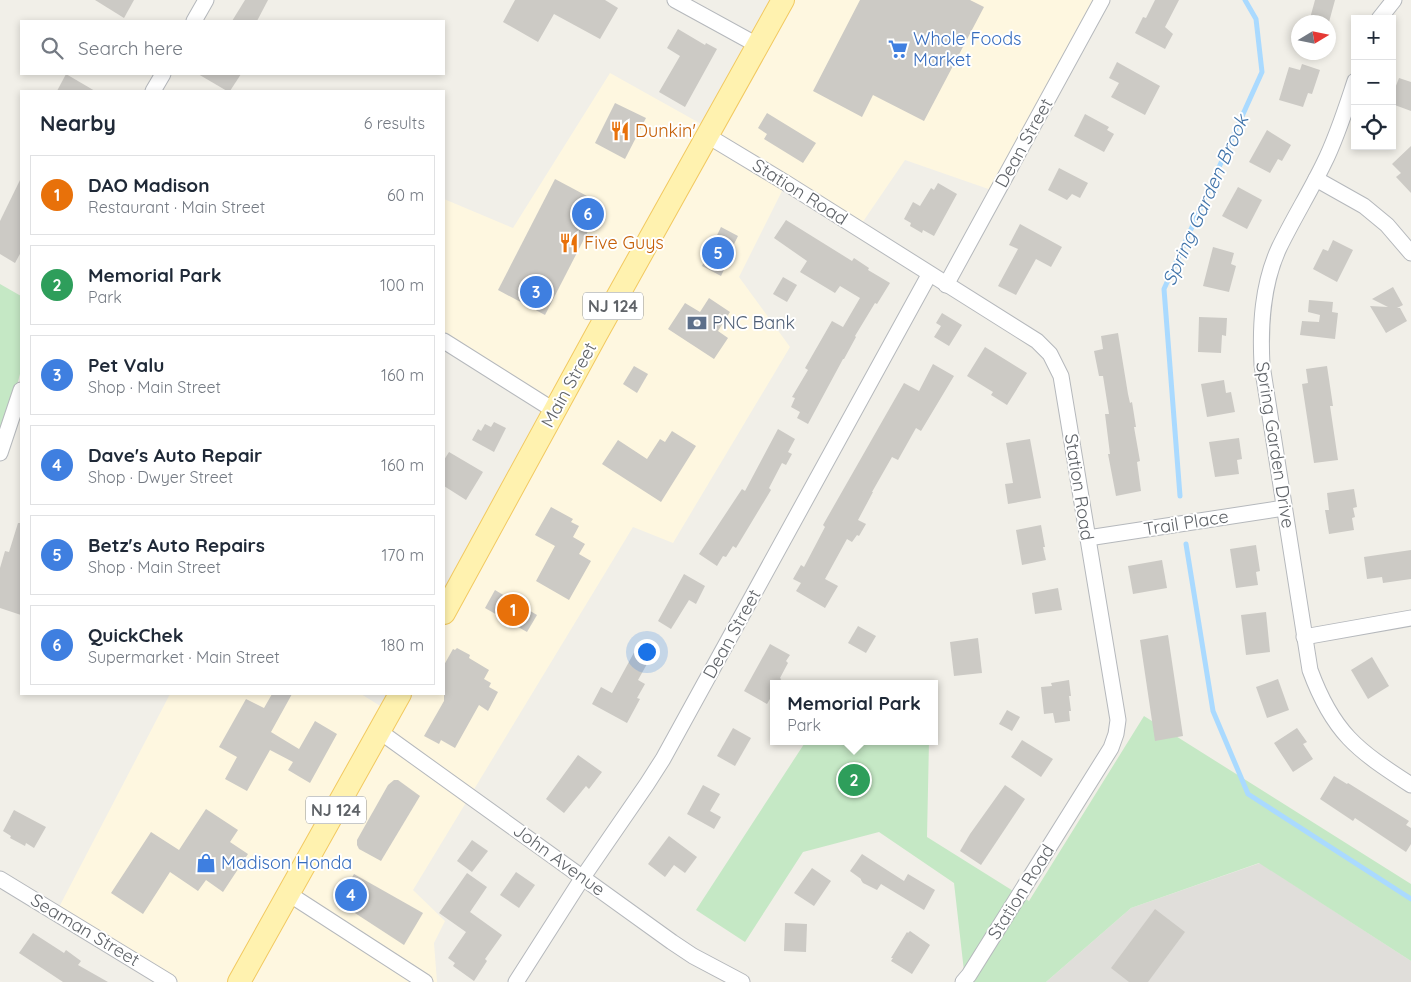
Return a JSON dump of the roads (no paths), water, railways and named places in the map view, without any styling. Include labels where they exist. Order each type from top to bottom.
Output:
[{"type":"main road","name":"Main Street","points":[[445,611],[783,0]]},
{"type":"main road","name":"NJ 124","points":[[239,982],[290,894],[399,695]]},
{"type":"street","points":[[195,20],[206,0]]},
{"type":"street","points":[[675,0],[759,46]]},
{"type":"street","name":"Dean Street","points":[[946,285],[1102,0]]},
{"type":"street","points":[[1382,15],[1394,0]]},
{"type":"street","points":[[154,90],[162,75]]},
{"type":"street","name":"Spring Garden Drive","points":[[1351,93],[1342,119],[1316,179],[1278,250],[1269,277],[1260,335],[1262,365],[1310,670],[1319,694],[1331,716],[1346,737],[1365,754],[1411,785]]},
{"type":"street","name":"Station Road","points":[[708,136],[1037,341],[1050,354],[1059,370],[1118,720],[1116,734],[1111,748],[963,982]]},
{"type":"street","points":[[1316,179],[1364,206],[1386,225],[1411,253]]},
{"type":"street","name":"Dean Street","points":[[516,982],[583,877],[663,758],[930,275]]},
{"type":"street","points":[[445,342],[555,411]]},
{"type":"street","points":[[0,453],[20,393]]},
{"type":"street","name":"Trail Place","points":[[1088,538],[1284,508]]},
{"type":"street","points":[[1304,637],[1411,618]]},
{"type":"street","name":"John Avenue","points":[[379,731],[686,951],[742,982]]},
{"type":"street","name":"Seaman Street","points":[[0,879],[170,982]]},
{"type":"street","points":[[290,894],[425,982]]},
{"type":"waterway","name":"Spring Garden Brook","points":[[1180,496],[1164,289],[1262,72],[1256,19],[1245,0]]},
{"type":"waterway","name":"Spring Garden Brook","points":[[1186,544],[1213,711],[1248,794],[1411,899]]},
{"type":"place","name":"Whole Foods Market","points":[[898,49]]},
{"type":"place","name":"Dunkin'","points":[[620,131]]},
{"type":"place","name":"QuickChek","points":[[588,214]]},
{"type":"place","name":"Five Guys","points":[[569,243]]},
{"type":"place","name":"Betz's Auto Repairs","points":[[718,253]]},
{"type":"place","name":"Pet Valu","points":[[536,292]]},
{"type":"place","name":"PNC Bank","points":[[697,323]]},
{"type":"place","name":"DAO Madison","points":[[513,610]]},
{"type":"place","name":"Memorial Park","points":[[854,780]]},
{"type":"place","name":"Madison Honda","points":[[206,863]]},
{"type":"place","name":"Dave's Auto Repair","points":[[351,895]]}]
